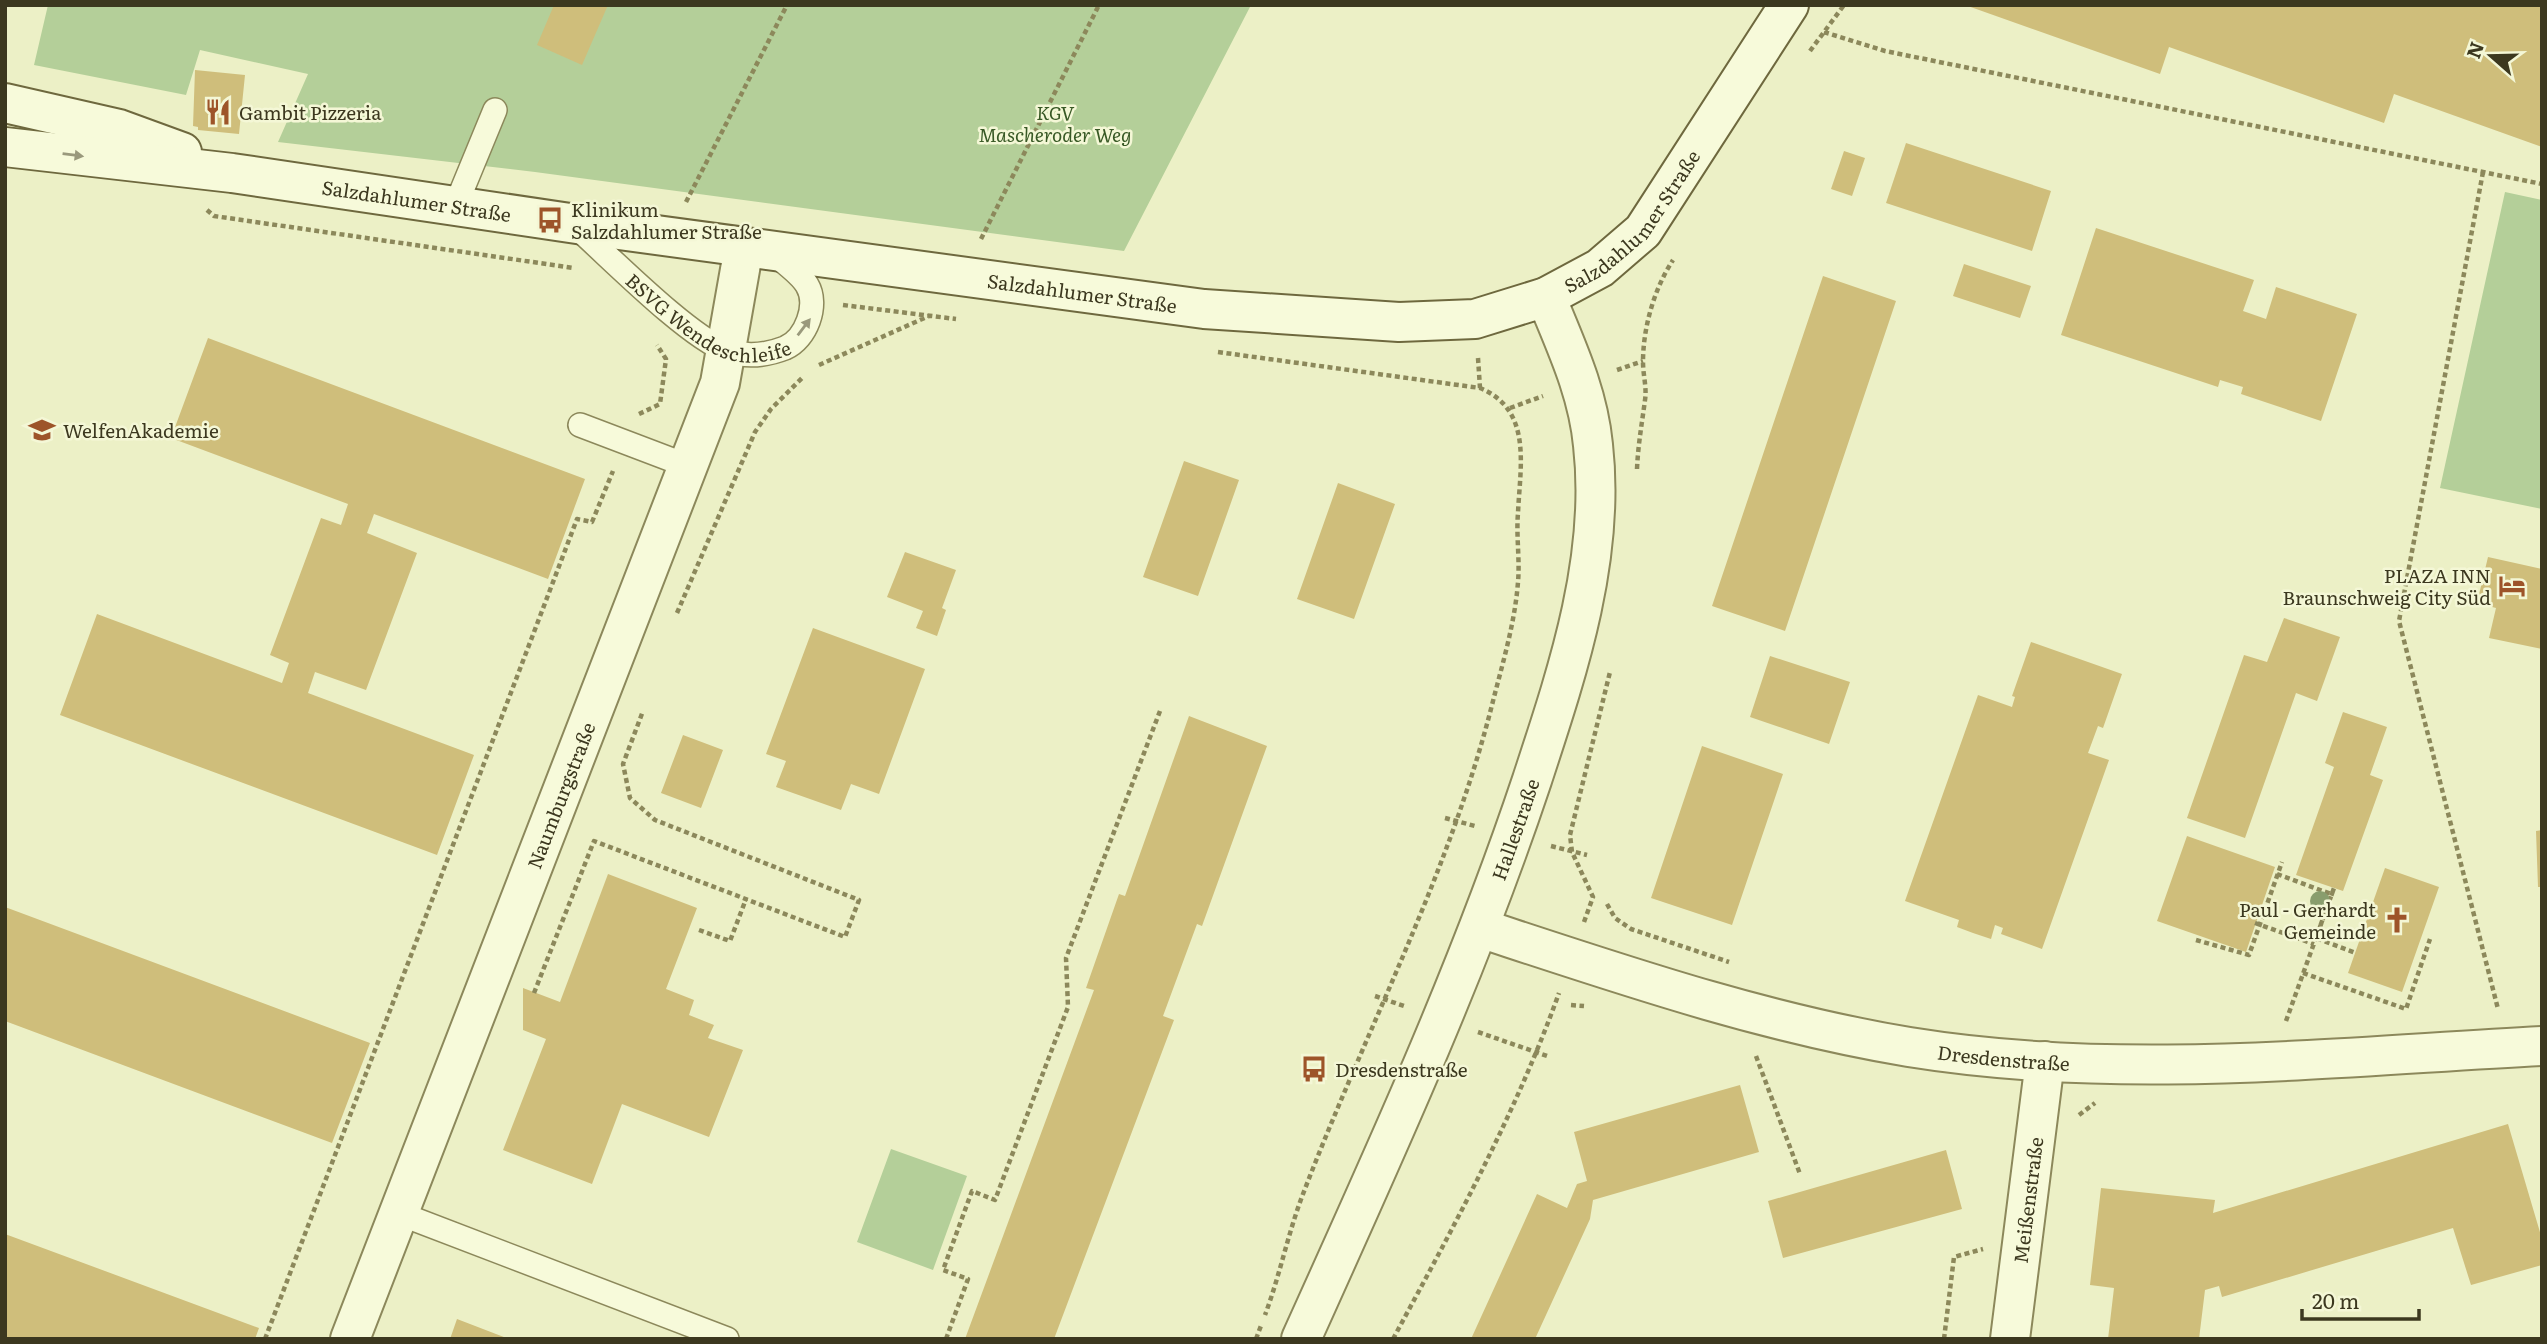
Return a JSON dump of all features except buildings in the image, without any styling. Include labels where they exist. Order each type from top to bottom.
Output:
[{"type":"street","name":"Salzdahlumer Straße","points":[[5,147],[232,173],[455,207],[1204,309],[1399,322],[1475,319],[1546,297],[1600,268],[1643,232],[1789,5]]},
{"type":"street","name":"Salzdahlumer Straße","points":[[5,103],[119,130],[232,173]]},
{"type":"street","name":"Naumburgstraße","points":[[349,1339],[720,383],[757,248]]},
{"type":"street","name":"Hallestraße","points":[[1301,1339],[1419,1075],[1480,928],[1543,747],[1575,642],[1594,527],[1594,447],[1587,405],[1546,297]]},
{"type":"street","name":"Dresdenstraße","points":[[1480,928],[1571,958],[1795,1023],[1909,1047],[2114,1065],[2313,1062],[2525,1047]]},
{"type":"street","name":"Meißenstraße","points":[[2010,1339],[2045,1061]]},
{"type":"lane","points":[[455,207],[495,110]]},
{"type":"lane","name":"BSVG Wendeschleife","points":[[573,223],[700,335],[727,351],[756,355],[788,347],[811,319],[813,302],[807,284],[757,248]]},
{"type":"lane","points":[[580,425],[688,466]]},
{"type":"lane","points":[[398,1213],[727,1339]]},
{"type":"path","points":[[682,209],[787,5]]},
{"type":"path","points":[[975,248],[1100,5]]},
{"type":"path","points":[[1802,62],[1844,5]]},
{"type":"path","points":[[1824,32],[1885,51],[2542,184]]},
{"type":"path","points":[[2483,172],[2399,621],[2525,1047]]},
{"type":"path","points":[[214,216],[634,278]]},
{"type":"path","points":[[813,302],[957,319]]},
{"type":"path","points":[[675,617],[755,432],[771,409],[821,363],[929,315]]},
{"type":"path","points":[[1645,398],[1643,361],[1648,318]]},
{"type":"path","points":[[265,1339],[577,519],[592,522],[634,416],[660,404],[666,359],[653,340]]},
{"type":"path","points":[[1207,351],[1480,388],[1498,396],[1510,408],[1521,443],[1518,582],[1506,650],[1484,736],[1457,821],[1420,919],[1302,1197],[1276,1286],[1256,1339]]},
{"type":"path","points":[[534,992],[594,841],[845,937],[859,900],[655,820],[630,798],[624,764],[643,711]]},
{"type":"path","points":[[946,1339],[968,1279],[943,1270],[972,1191],[995,1200],[1068,1007],[1066,958],[1160,711]]},
{"type":"path","points":[[1445,818],[1457,821]]},
{"type":"path","points":[[1394,1339],[1468,1199],[1537,1053],[1593,897],[1572,852],[1587,855]]},
{"type":"path","points":[[2196,940],[2249,955],[2257,924],[2282,862]]},
{"type":"path","points":[[2277,874],[2331,894],[2284,1027]]},
{"type":"path","points":[[699,930],[730,941],[746,899]]},
{"type":"path","points":[[1606,904],[1615,918],[1631,929],[1737,965]]},
{"type":"path","points":[[2257,924],[2314,944]]},
{"type":"path","points":[[2316,938],[2356,953]]},
{"type":"path","points":[[2303,973],[2406,1009],[2430,939]]},
{"type":"path","points":[[1571,1005],[1594,1007]]},
{"type":"path","points":[[1744,1052],[1769,1058]]},
{"type":"path","points":[[1756,1056],[1800,1174]]},
{"type":"path","points":[[2074,1118],[2102,1101]]},
{"type":"path","points":[[1944,1339],[1954,1256],[1991,1246]]},
{"type":"green space","name":"KGV Mascheroder Weg","points":[[48,5],[1251,5],[1124,251],[535,172],[278,142],[308,74],[200,50],[186,95],[34,65]]},
{"type":"green space","points":[[2505,192],[2542,200],[2542,509],[2440,488]]},
{"type":"green space","points":[[891,1149],[967,1176],[933,1270],[857,1242]]},
{"type":"place","name":"Gambit Pizzeria","points":[[218,112]]},
{"type":"place","name":"Klinikum Salzdahlumer Straße","points":[[550,220]]},
{"type":"place","name":"WelfenAkademie","points":[[42,430]]},
{"type":"place","name":"PLAZA INN Braunschweig City Süd","points":[[2512,586]]},
{"type":"place","name":"Paul - Gerhardt Gemeinde","points":[[2397,920]]},
{"type":"place","name":"Dresdenstraße","points":[[1314,1069]]}]
